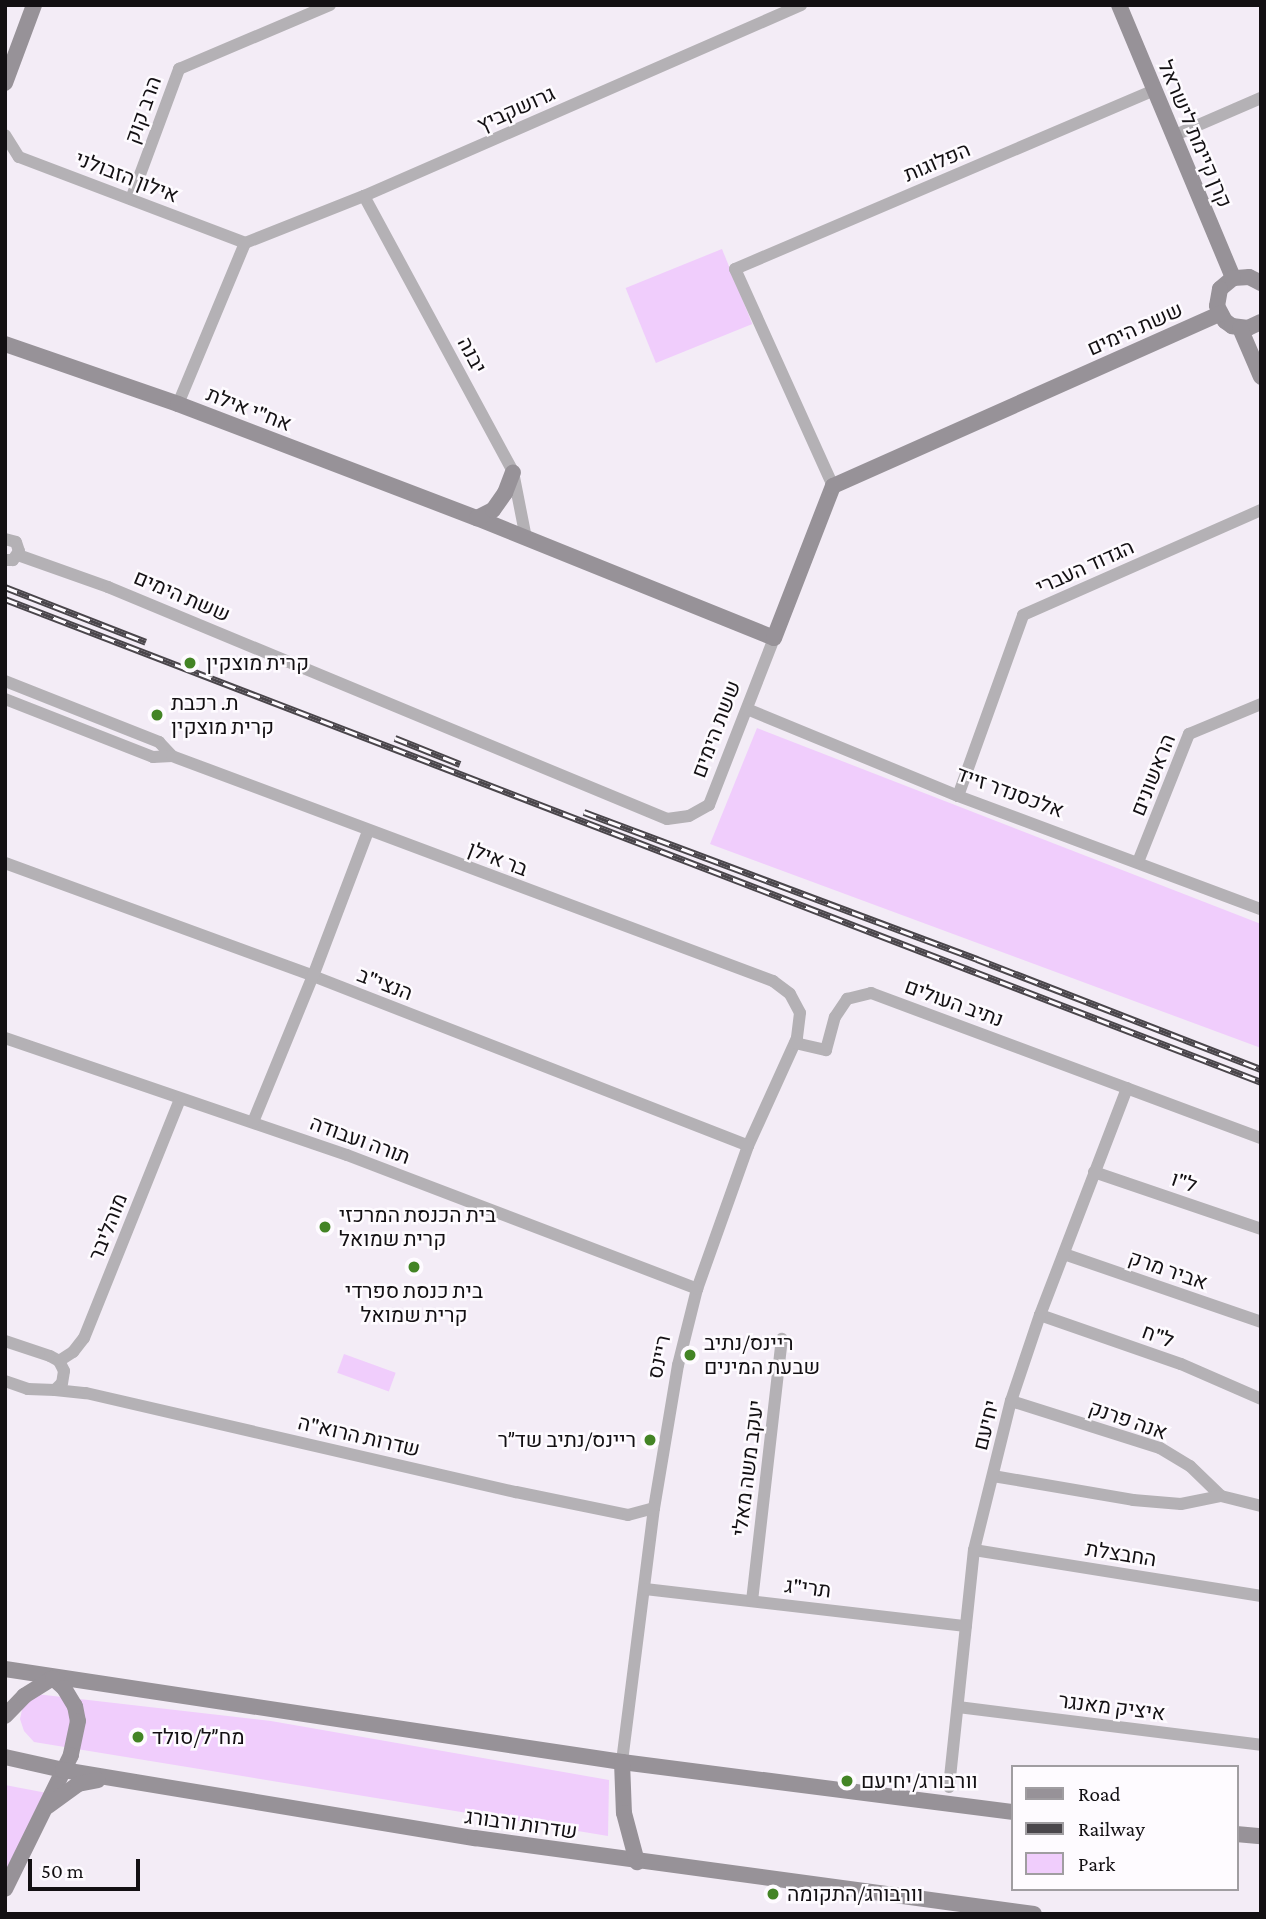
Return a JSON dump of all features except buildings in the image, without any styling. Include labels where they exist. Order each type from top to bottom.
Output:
[{"type":"street","points":[[5,83],[34,5]]},
{"type":"street","name":"הרב קוק","points":[[131,199],[179,69],[330,5]]},
{"type":"street","name":"גרושקביץ","points":[[246,243],[364,196],[801,5]]},
{"type":"street","name":"קרן קיימת לישראל","points":[[1119,5],[1233,278]]},
{"type":"street","name":"הפלוגות","points":[[833,486],[736,269],[1154,90]]},
{"type":"street","points":[[1173,136],[1261,98]]},
{"type":"street","name":"אילון הזבולני","points":[[5,135],[19,157],[246,243]]},
{"type":"street","name":"יבנה","points":[[364,196],[513,472],[526,538]]},
{"type":"street","points":[[178,404],[246,243]]},
{"type":"street","points":[[1261,284],[1249,277],[1233,278],[1220,289],[1217,306],[1225,321],[1240,328],[1261,377]]},
{"type":"street","name":"ששת הימים","points":[[18,555],[108,587],[667,818],[689,816],[709,805],[833,486],[1220,314]]},
{"type":"street","points":[[1240,328],[1261,321]]},
{"type":"street","name":"אח\"י אילת","points":[[5,344],[178,404],[477,518]]},
{"type":"street","points":[[477,518],[493,510],[505,493],[513,472]]},
{"type":"street","name":"הגדוד העברי","points":[[958,796],[1023,615],[1261,510]]},
{"type":"street","points":[[477,518],[774,638]]},
{"type":"street","points":[[5,539],[16,541],[18,555],[13,560],[5,560]]},
{"type":"street","name":"בר אילן","points":[[5,681],[159,742],[172,756]]},
{"type":"street","name":"בר אילן","points":[[5,699],[153,757],[172,756],[773,981],[790,994],[800,1013]]},
{"type":"street","name":"הראשונים","points":[[1138,862],[1189,734],[1261,704]]},
{"type":"street","name":"אלכסנדר זייד","points":[[747,709],[958,796],[1261,909]]},
{"type":"street","points":[[253,1122],[313,976],[368,831]]},
{"type":"street","name":"הנצי\"ב","points":[[5,863],[313,976],[748,1146]]},
{"type":"street","name":"נתיב העולים","points":[[795,1043],[825,1050],[835,1017],[848,999],[872,993],[1127,1088]]},
{"type":"street","name":"ריינס","points":[[637,1862],[624,1813],[622,1762],[654,1508],[678,1365],[697,1289],[748,1146],[795,1043],[800,1013]]},
{"type":"street","name":"תורה ועבודה","points":[[5,1038],[253,1122],[697,1289]]},
{"type":"street","points":[[1127,1088],[1261,1138]]},
{"type":"street","name":"יחיעם","points":[[949,1787],[974,1550],[1011,1401],[1040,1315],[1127,1088]]},
{"type":"street","name":"מוהליבר","points":[[60,1361],[73,1352],[84,1338],[180,1099]]},
{"type":"street","name":"ל\"ו","points":[[1094,1172],[1261,1229]]},
{"type":"street","name":"אביר מרק","points":[[1063,1254],[1261,1322]]},
{"type":"street","name":"ל\"ח","points":[[1040,1315],[1181,1364],[1261,1399]]},
{"type":"street","name":"יעקב משה מאלי","points":[[752,1601],[782,1339]]},
{"type":"street","points":[[5,1341],[24,1345],[60,1361],[64,1371],[62,1383],[55,1390]]},
{"type":"street","name":"שדרות הרוא\"ה","points":[[5,1381],[28,1389],[86,1393],[516,1492],[628,1514],[654,1508]]},
{"type":"street","name":"אנה פרנק","points":[[1011,1401],[1160,1448],[1190,1466],[1221,1496]]},
{"type":"street","points":[[993,1476],[1133,1500],[1181,1504],[1221,1496],[1261,1506]]},
{"type":"street","name":"החבצלת","points":[[974,1550],[1261,1597]]},
{"type":"street","name":"תרי\"ג","points":[[645,1589],[966,1626]]},
{"type":"street","points":[[5,1669],[622,1762],[1010,1812]]},
{"type":"street","points":[[5,1716],[24,1696],[52,1678]]},
{"type":"street","points":[[5,1889],[71,1755],[78,1721],[75,1706],[64,1688],[52,1678]]},
{"type":"street","name":"איציק מאנגר","points":[[958,1707],[1261,1745]]},
{"type":"street","points":[[627,1729],[633,1749],[652,1766]]},
{"type":"street","name":"שדרות ורבורג","points":[[5,1757],[63,1770],[637,1862],[1026,1913]]},
{"type":"street","points":[[43,1810],[78,1784],[107,1777]]},
{"type":"street","points":[[1238,1833],[1260,1836],[1261,1825]]},
{"type":"green space","points":[[722,249],[752,324],[656,363],[626,288]]},
{"type":"green space","points":[[757,728],[1261,924],[1261,1048],[710,844]]},
{"type":"green space","points":[[344,1354],[396,1373],[389,1392],[337,1373]]},
{"type":"green space","points":[[36,1694],[271,1721],[609,1780],[608,1836],[34,1742],[24,1731],[20,1719],[23,1705]]},
{"type":"green space","points":[[5,1785],[47,1793],[5,1877]]},
{"type":"railway","points":[[5,587],[146,642]]},
{"type":"railway","points":[[5,599],[1261,1082]]},
{"type":"railway","points":[[395,738],[460,764]]},
{"type":"railway","points":[[584,812],[1261,1069]]},
{"type":"place","name":"קרית מוצקין","points":[[190,663]]},
{"type":"place","name":"ת. רכבת קרית מוצקין","points":[[157,715]]},
{"type":"place","name":"בית הכנסת המרכזי קרית שמואל","points":[[325,1227]]},
{"type":"place","name":"בית כנסת ספרדי קרית שמואל","points":[[414,1267]]},
{"type":"place","name":"ריינס/נתיב שבעת המינים","points":[[690,1355]]},
{"type":"place","name":"ריינס/נתיב שד״ר","points":[[650,1440]]},
{"type":"place","name":"מח״ל/סולד","points":[[138,1737]]},
{"type":"place","name":"וורבורג/יחיעם","points":[[847,1781]]},
{"type":"place","name":"וורבורג/התקומה","points":[[773,1894]]}]
